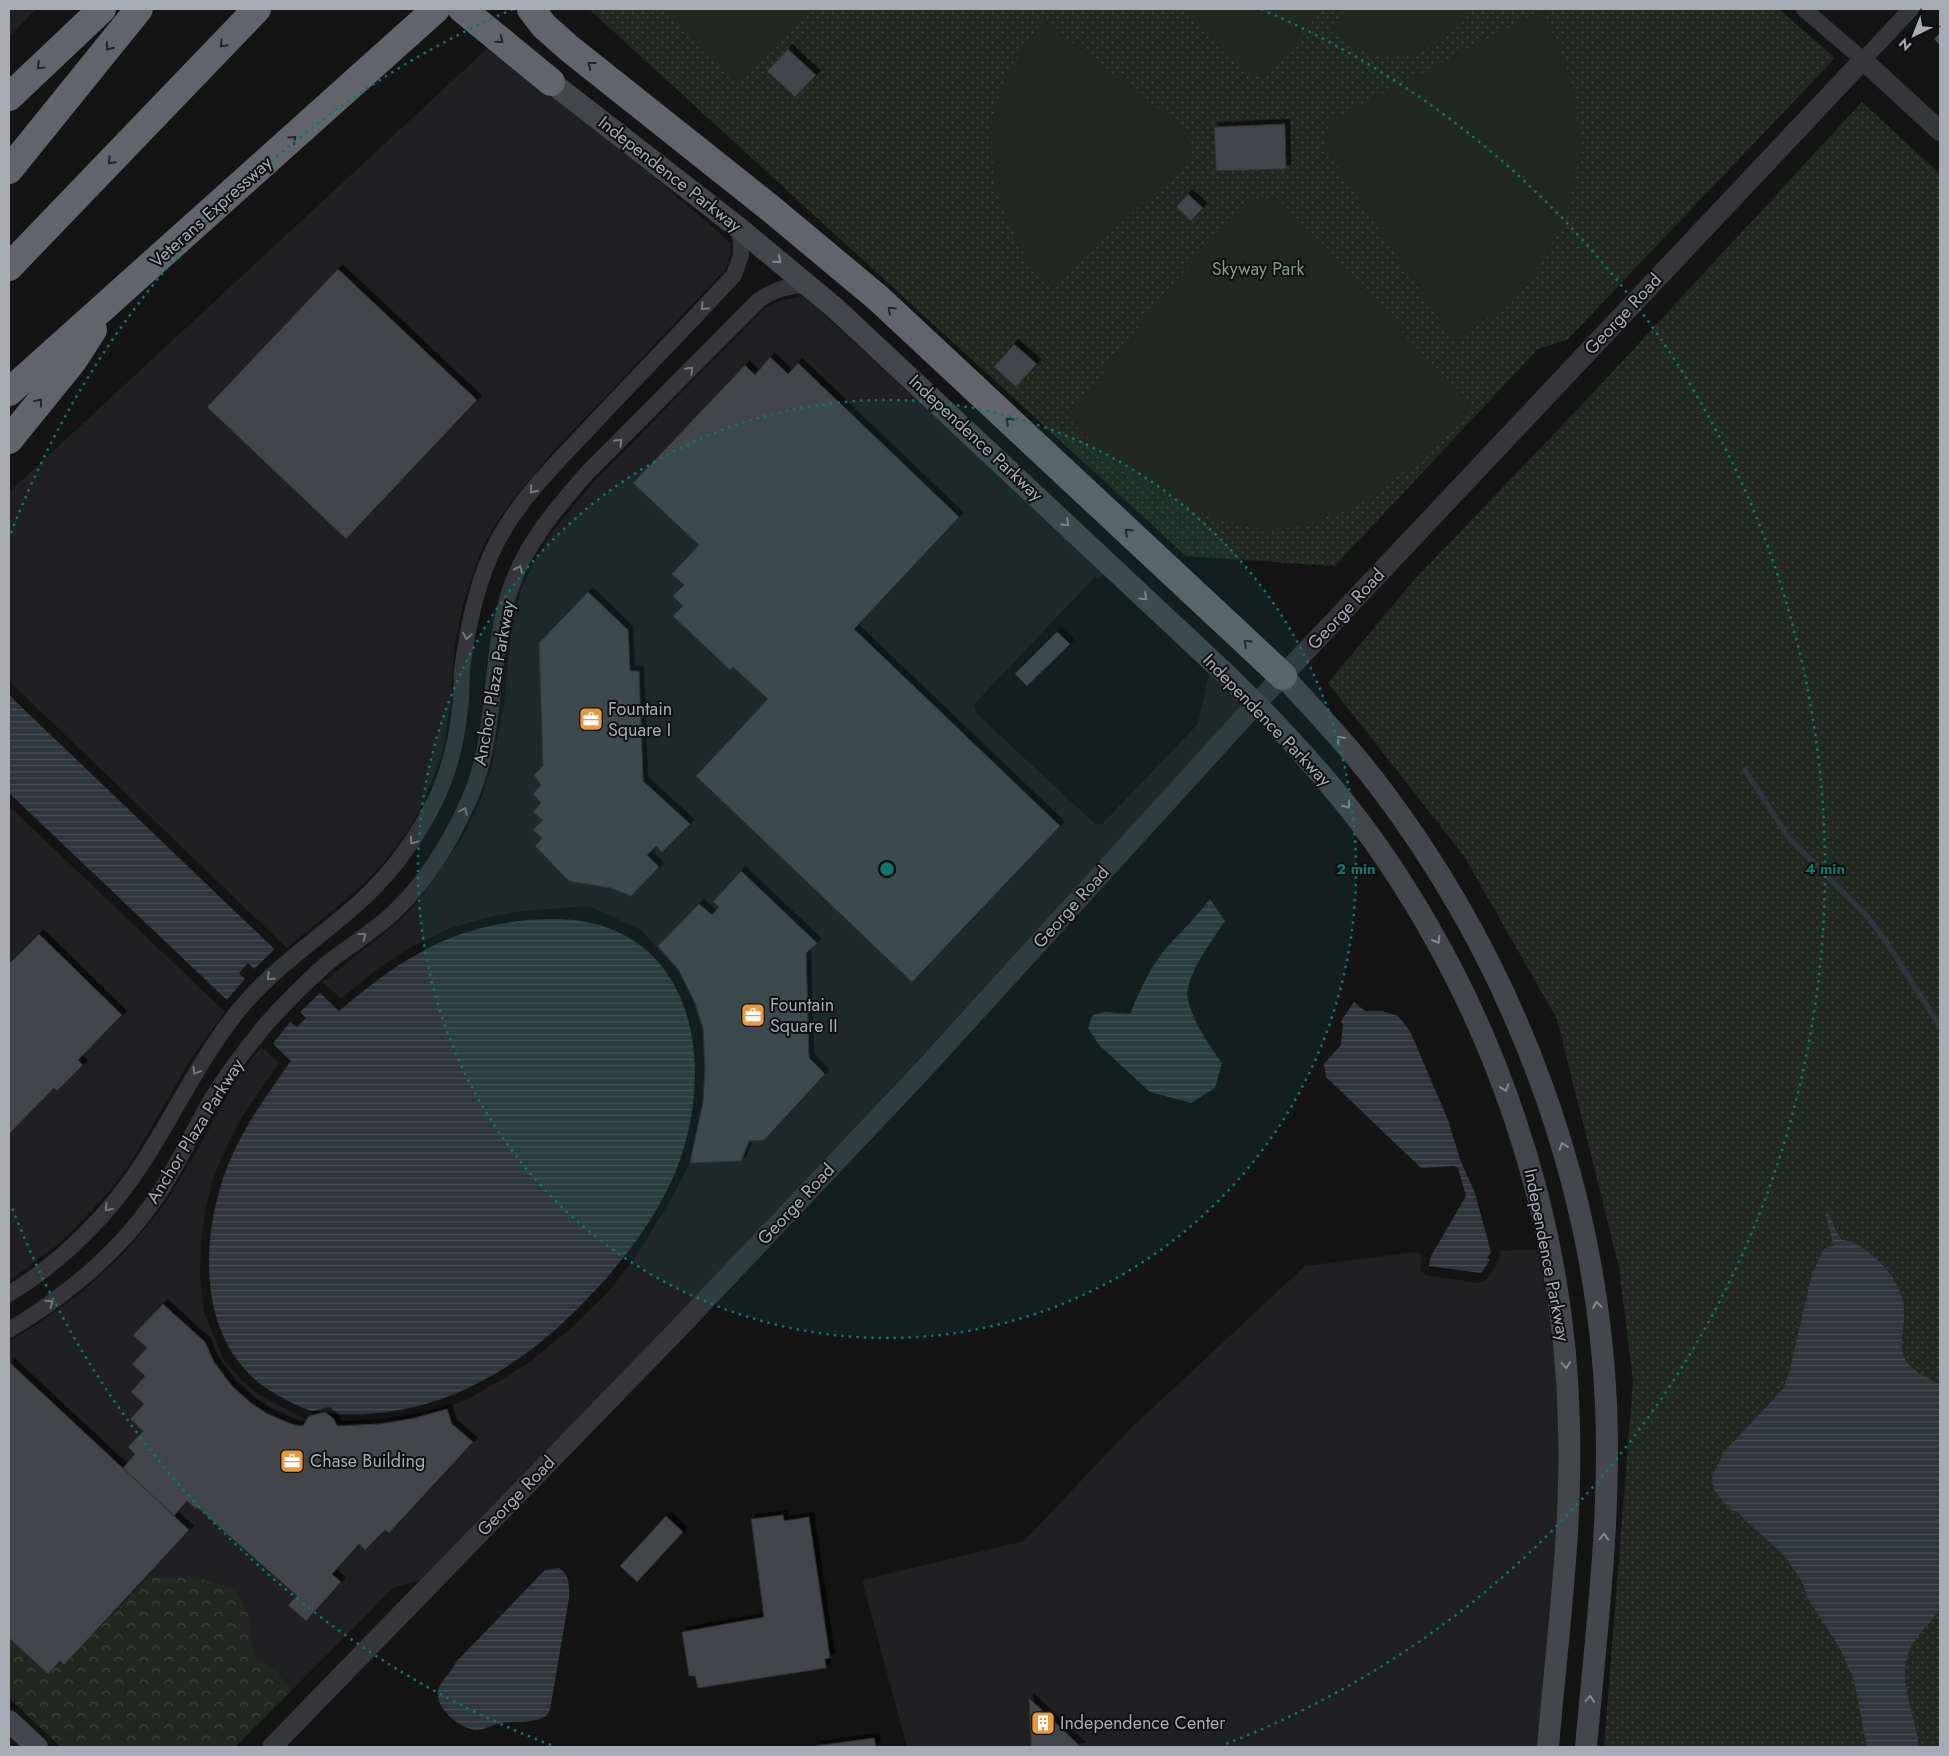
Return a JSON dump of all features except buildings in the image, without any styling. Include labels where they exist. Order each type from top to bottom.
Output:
[{"type":"highway","points":[[9,97],[102,9]]},
{"type":"highway","points":[[9,170],[139,9]]},
{"type":"highway","points":[[9,267],[257,9]]},
{"type":"highway","name":"Veterans Expressway","points":[[9,392],[436,9]]},
{"type":"highway","points":[[462,9],[551,82]]},
{"type":"highway","points":[[531,9],[544,26],[565,45],[770,208],[878,298],[1282,676]]},
{"type":"highway","points":[[9,440],[73,361],[113,300]]},
{"type":"main road","name":"Independence Parkway","points":[[551,82],[809,285],[944,408],[1256,704],[1328,781],[1372,838],[1411,897],[1442,950],[1487,1043],[1512,1109],[1542,1211],[1558,1295],[1564,1342],[1569,1416],[1566,1543],[1548,1747]]},
{"type":"main road","points":[[1282,676],[1372,778],[1447,885],[1471,926],[1509,1004],[1548,1100],[1564,1150],[1591,1267],[1601,1338],[1606,1406],[1606,1510],[1586,1747]]},
{"type":"main road","points":[[9,1721],[37,1747]]},
{"type":"street","points":[[1804,9],[1863,60],[1940,132]]},
{"type":"street","points":[[1863,60],[1911,9]]},
{"type":"street","name":"George Road","points":[[272,1747],[679,1328],[920,1072],[1282,676],[1863,60]]},
{"type":"street","name":"Anchor Plaza Parkway","points":[[9,1294],[67,1250],[92,1226],[126,1186],[146,1158],[201,1063],[223,1030],[268,978],[365,896],[388,873],[419,832],[438,794],[451,759],[458,728],[462,674],[473,606],[490,555],[499,538],[517,510],[565,454],[734,275],[741,255],[740,229]]},
{"type":"street","name":"Anchor Plaza Parkway","points":[[9,1330],[41,1310],[75,1284],[135,1226],[171,1174],[214,1096],[246,1048],[289,1000],[325,966],[387,918],[405,901],[434,864],[454,833],[470,798],[483,758],[493,704],[502,625],[511,587],[524,559],[542,530],[588,472],[759,300],[767,294],[788,287],[809,285]]},
{"type":"shaded area","points":[[9,9],[36,9],[9,37]]},
{"type":"shaded area","points":[[490,46],[652,175],[731,243],[730,255],[726,269],[550,455],[510,503],[490,533],[480,553],[463,605],[455,644],[450,705],[443,750],[419,810],[410,828],[381,866],[358,889],[287,948],[9,681],[9,492]]},
{"type":"shaded area","points":[[804,296],[1105,575],[1094,578],[977,701],[974,706],[977,714],[1094,823],[1101,825],[1198,724],[1209,674],[1242,705],[913,1065],[672,1321],[420,1580],[393,1588],[291,1691],[277,1671],[253,1653],[249,1617],[56,1667],[9,1624],[9,1341],[30,1329],[82,1292],[123,1254],[143,1231],[164,1205],[197,1151],[233,1084],[261,1047],[279,1063],[243,1115],[226,1147],[213,1179],[205,1211],[200,1278],[204,1311],[223,1359],[241,1380],[259,1395],[305,1419],[344,1424],[408,1418],[439,1410],[468,1399],[503,1379],[531,1361],[571,1328],[609,1291],[634,1259],[669,1203],[709,1126],[712,1050],[699,1021],[692,996],[679,972],[641,930],[589,906],[522,911],[489,917],[451,928],[411,947],[372,973],[341,999],[323,982],[398,922],[418,902],[463,837],[480,801],[491,769],[504,704],[512,626],[521,590],[533,563],[550,535],[596,479],[765,308],[779,301]]},
{"type":"shaded area","points":[[9,695],[339,1011],[386,974],[431,947],[463,933],[514,922],[549,919],[598,925],[636,942],[664,969],[683,1004],[693,1044],[695,1086],[688,1130],[675,1173],[648,1224],[625,1256],[587,1299],[546,1338],[499,1371],[475,1385],[422,1405],[394,1411],[343,1414],[308,1410],[274,1393],[250,1375],[232,1352],[219,1326],[212,1298],[209,1269],[210,1239],[222,1182],[235,1149],[252,1119],[291,1061],[9,793]]},
{"type":"shaded area","points":[[9,806],[225,1012],[192,1057],[128,1167],[108,1193],[61,1242],[9,1281]]},
{"type":"shaded area","points":[[1210,899],[1225,921],[1194,970],[1188,988],[1188,996],[1193,1016],[1222,1063],[1215,1088],[1191,1103],[1150,1092],[1099,1045],[1088,1028],[1093,1015],[1105,1012],[1130,1014],[1156,961]]},
{"type":"shaded area","points":[[1354,1002],[1365,1011],[1382,1011],[1398,1016],[1410,1031],[1448,1120],[1461,1162],[1475,1193],[1491,1252],[1487,1258],[1490,1260],[1481,1273],[1429,1266],[1431,1256],[1466,1196],[1458,1168],[1454,1166],[1421,1168],[1326,1077],[1324,1064],[1341,1045],[1343,1025],[1341,1021]]},
{"type":"shaded area","points":[[1825,1213],[1828,1213],[1843,1240],[1853,1242],[1868,1252],[1891,1275],[1899,1289],[1903,1305],[1903,1354],[1908,1364],[1920,1374],[1940,1384],[1940,1608],[1914,1642],[1905,1668],[1907,1694],[1919,1747],[1867,1747],[1854,1681],[1841,1650],[1807,1597],[1803,1583],[1784,1555],[1738,1512],[1729,1509],[1714,1490],[1712,1476],[1724,1452],[1783,1389],[1789,1373],[1812,1274],[1824,1249],[1834,1245]]},
{"type":"shaded area","points":[[1538,1249],[1554,1345],[1559,1427],[1554,1570],[1537,1747],[907,1747],[862,1580],[1024,1541],[1131,1428],[1305,1266],[1415,1252],[1422,1255],[1420,1269],[1425,1275],[1479,1283],[1485,1281],[1491,1274],[1498,1261],[1500,1251]]},
{"type":"shaded area","points":[[559,1568],[567,1577],[569,1598],[548,1714],[537,1720],[502,1723],[477,1730],[455,1721],[440,1704],[438,1691],[441,1684],[456,1662],[545,1570]]},
{"type":"green space","name":"Skyway Park","points":[[589,9],[1779,9],[1835,58],[1567,340],[1538,349],[1335,566],[1186,556]]},
{"type":"green space","points":[[662,9],[807,9],[739,81]]},
{"type":"green space","points":[[1182,9],[1323,9],[1268,74],[1247,76]]},
{"type":"green space","points":[[1346,9],[1472,9],[1455,30],[1444,39],[1418,51],[1391,56],[1377,55],[1365,51],[1330,31]]},
{"type":"green space","points":[[1543,10],[1571,77],[1581,147],[1567,214],[1544,259],[1515,298],[1454,341],[1324,147],[1330,121]]},
{"type":"green space","points":[[1043,20],[1187,130],[1191,159],[1052,286],[1025,256],[1009,225],[993,178],[992,121],[1006,74]]},
{"type":"green space","points":[[1862,102],[1940,174],[1940,1747],[1604,1747],[1633,1381],[1619,1267],[1557,1019],[1464,856],[1328,683],[1414,580],[1593,393]]},
{"type":"green space","points":[[1278,198],[1471,406],[1439,441],[1374,497],[1303,527],[1264,529],[1220,520],[1158,494],[1116,467],[1068,418],[1159,300],[1247,199]]},
{"type":"green space","points":[[193,1576],[236,1590],[249,1617],[253,1653],[277,1671],[291,1691],[235,1747],[61,1747],[9,1698],[9,1624],[56,1667],[150,1578]]},
{"type":"pier","points":[[276,948],[322,991],[300,1012],[306,1018],[297,1027],[290,1022],[271,1046],[225,1002],[245,979],[239,973],[248,963],[254,969]]},
{"type":"waterway","points":[[1745,770],[1789,838],[1867,916],[1887,943],[1940,1026]]},
{"type":"place","name":"Fountain Square I","points":[[591,719]]},
{"type":"place","name":"Fountain Square II","points":[[753,1015]]},
{"type":"place","name":"Chase Building","points":[[292,1461]]},
{"type":"place","name":"Independence Center","points":[[1043,1723]]}]
